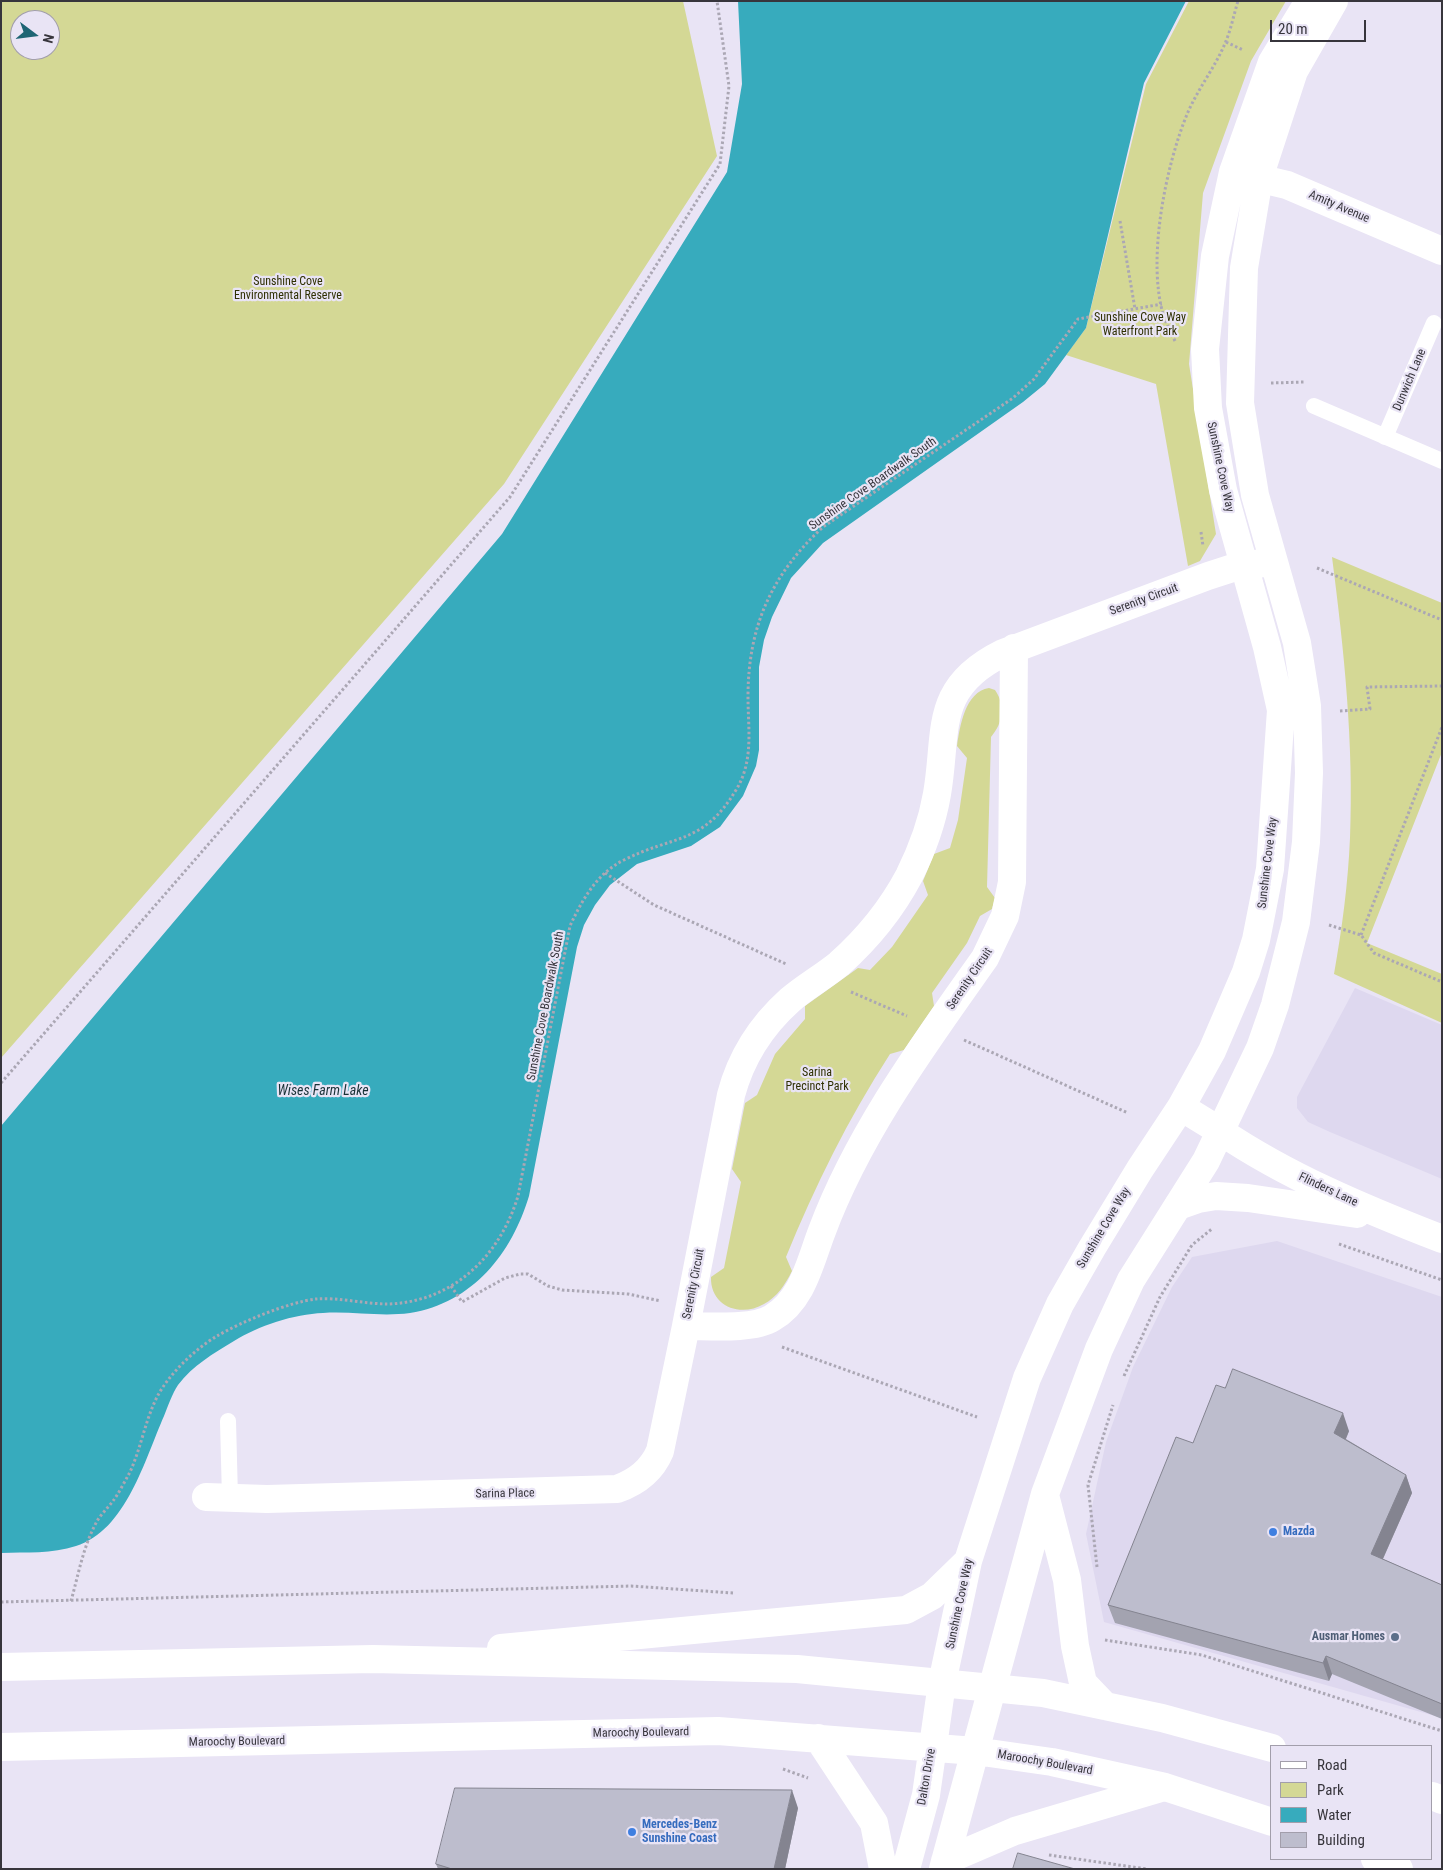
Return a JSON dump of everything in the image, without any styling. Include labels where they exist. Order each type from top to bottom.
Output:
[{"type":"street","name":"Sunshine Cove Way","points":[[942,1684],[968,1561],[1027,1378],[1060,1304],[1140,1169],[1181,1107],[1212,1052],[1246,972],[1256,940],[1270,869],[1281,710],[1267,647],[1242,564],[1223,490],[1208,408],[1205,349],[1215,256],[1233,172],[1272,62],[1309,1]]},
{"type":"street","points":[[944,1865],[1045,1494],[1099,1349],[1132,1280],[1206,1161],[1260,1048],[1276,1005],[1296,922],[1306,842],[1310,773],[1307,706],[1297,643],[1255,495],[1240,403],[1244,268],[1259,178],[1294,71],[1334,1]]},
{"type":"street","name":"Amity Avenue","points":[[1233,172],[1288,186],[1442,251]]},
{"type":"street","name":"Serenity Circuit","points":[[1014,648],[1013,829],[1010,896],[1005,916],[992,946],[936,1028],[870,1134],[823,1229],[805,1279],[791,1301],[772,1318],[758,1323],[689,1314],[731,1095],[739,1070],[750,1047],[766,1025],[790,1001],[841,962],[875,928],[900,892],[918,859],[934,808],[944,724],[952,701],[965,681],[978,668],[1014,648],[1242,564],[1275,562]]},
{"type":"street","name":"Flinders Lane","points":[[1181,1107],[1258,1156],[1390,1219],[1442,1239]]},
{"type":"street","points":[[1178,1206],[1198,1198],[1216,1196],[1248,1198],[1390,1219]]},
{"type":"street","name":"Sarina Place","points":[[218,1498],[601,1492],[625,1486],[648,1470],[660,1451],[689,1314]]},
{"type":"street","points":[[1045,1494],[1067,1580],[1075,1646],[1083,1683],[1105,1706]]},
{"type":"street","points":[[373,1659],[906,1610],[932,1596],[968,1561]]},
{"type":"street","points":[[1,1667],[373,1659],[797,1669],[1043,1693],[1162,1718],[1270,1747]]},
{"type":"street","name":"Dalton Drive","points":[[906,1869],[926,1794],[942,1684]]},
{"type":"street","name":"Maroochy Boulevard","points":[[1,1747],[718,1731],[975,1751],[1052,1762],[1165,1787],[1270,1821]]},
{"type":"street","points":[[818,1738],[874,1823],[883,1869]]},
{"type":"street","points":[[944,1865],[1015,1831],[1165,1787]]},
{"type":"street","points":[[1378,1860],[1398,1869]]},
{"type":"lane","name":"Dunwich Lane","points":[[1385,437],[1434,323]]},
{"type":"lane","points":[[1314,406],[1442,461]]},
{"type":"lane","points":[[218,1498],[228,1422]]},
{"type":"path","points":[[1,1083],[510,497],[720,164],[729,86],[717,1]]},
{"type":"path","points":[[1120,221],[1135,309]]},
{"type":"path","name":"Sunshine Cove Boardwalk South","points":[[71,1601],[89,1538],[95,1525],[114,1500],[129,1474],[158,1395],[192,1356],[216,1336],[241,1324],[266,1313],[317,1299],[390,1304],[421,1299],[452,1286],[483,1261],[495,1247],[514,1211],[570,926],[579,906],[605,873],[623,860],[692,835],[716,817],[738,788],[749,751],[748,672],[758,620],[786,568],[808,541],[823,527],[1013,398],[1034,379],[1078,319],[1162,304]]},
{"type":"path","points":[[1317,568],[1442,620]]},
{"type":"path","points":[[1340,711],[1370,709],[1367,688],[1442,686]]},
{"type":"path","points":[[1361,935],[1442,726]]},
{"type":"path","points":[[605,873],[645,900],[1128,1113]]},
{"type":"path","points":[[1329,925],[1361,935],[1374,953],[1442,982]]},
{"type":"path","points":[[1123,1378],[1160,1298],[1192,1245],[1213,1228],[1222,1224]]},
{"type":"path","points":[[1333,1242],[1442,1280]]},
{"type":"path","points":[[452,1286],[462,1302],[493,1284],[514,1275],[524,1274],[562,1290],[628,1294],[675,1305],[689,1314]]},
{"type":"path","points":[[776,1344],[977,1417]]},
{"type":"path","points":[[1098,1572],[1088,1485],[1116,1396]]},
{"type":"path","points":[[1,1602],[631,1586],[743,1594]]},
{"type":"path","points":[[1104,1630],[1105,1640],[1202,1656],[1427,1724],[1442,1731]]},
{"type":"path","points":[[778,1766],[814,1782]]},
{"type":"path","points":[[1048,1854],[1147,1869]]},
{"type":"shaded area","points":[[1355,988],[1442,1025],[1442,1179],[1308,1122],[1297,1108],[1297,1097]]},
{"type":"shaded area","points":[[1277,1241],[1442,1297],[1442,1718],[1104,1622],[1086,1534],[1106,1442],[1133,1367],[1172,1287],[1192,1257]]},
{"type":"green space","name":"Sunshine Cove Environmental Reserve","points":[[1,1],[683,1],[717,156],[504,484],[1,1058]]},
{"type":"green space","name":"Sunshine Cove Way Waterfront Park","points":[[1189,1],[1286,1],[1251,61],[1203,193],[1189,364],[1216,534],[1200,561],[1188,566],[1156,384],[1066,355],[1086,328],[1146,84]]},
{"type":"green space","points":[[1332,557],[1442,603],[1442,752],[1367,943],[1442,974],[1442,1023],[1334,974],[1346,889],[1350,838],[1351,768],[1347,697]]},
{"type":"green space","name":"Sarina Precinct Park","points":[[989,688],[995,690],[1002,708],[998,726],[991,737],[987,887],[995,898],[992,909],[980,916],[967,943],[932,993],[934,1006],[904,1050],[890,1054],[846,1128],[786,1257],[792,1271],[783,1286],[769,1301],[755,1308],[745,1310],[728,1307],[715,1295],[711,1277],[724,1268],[741,1182],[732,1169],[745,1103],[757,1095],[775,1054],[805,1019],[805,1006],[858,968],[870,970],[892,947],[928,895],[923,881],[934,854],[950,848],[958,820],[967,758],[957,746],[962,720],[974,696]]},
{"type":"water","name":"Wises Farm Lake","points":[[738,1],[1186,1],[1144,83],[1086,328],[1045,384],[1023,402],[823,543],[791,578],[772,617],[764,640],[759,667],[759,750],[756,766],[743,796],[720,827],[691,846],[637,864],[610,885],[595,905],[584,925],[577,947],[529,1196],[522,1217],[512,1237],[487,1272],[471,1287],[453,1299],[433,1307],[399,1314],[334,1313],[288,1318],[265,1326],[234,1341],[197,1366],[178,1385],[132,1491],[121,1510],[108,1525],[93,1538],[67,1549],[1,1553],[1,1126],[502,534],[727,172],[742,84]]},
{"type":"building","name":"Mazda","points":[[1233,1369],[1343,1413],[1334,1433],[1406,1475],[1371,1554],[1442,1585],[1442,1704],[1326,1656],[1323,1663],[1108,1605],[1176,1437],[1193,1443],[1216,1385],[1225,1388]]},
{"type":"building","name":"Mercedes-Benz Sunshine Coast","points":[[455,1788],[792,1790],[774,1869],[452,1869],[436,1864]]},
{"type":"building","points":[[1018,1853],[1075,1869],[1013,1869]]},
{"type":"place","name":"Mazda","points":[[1273,1532]]},
{"type":"place","name":"Ausmar Homes","points":[[1395,1637]]},
{"type":"place","name":"Mercedes-Benz Sunshine Coast","points":[[632,1832]]}]
